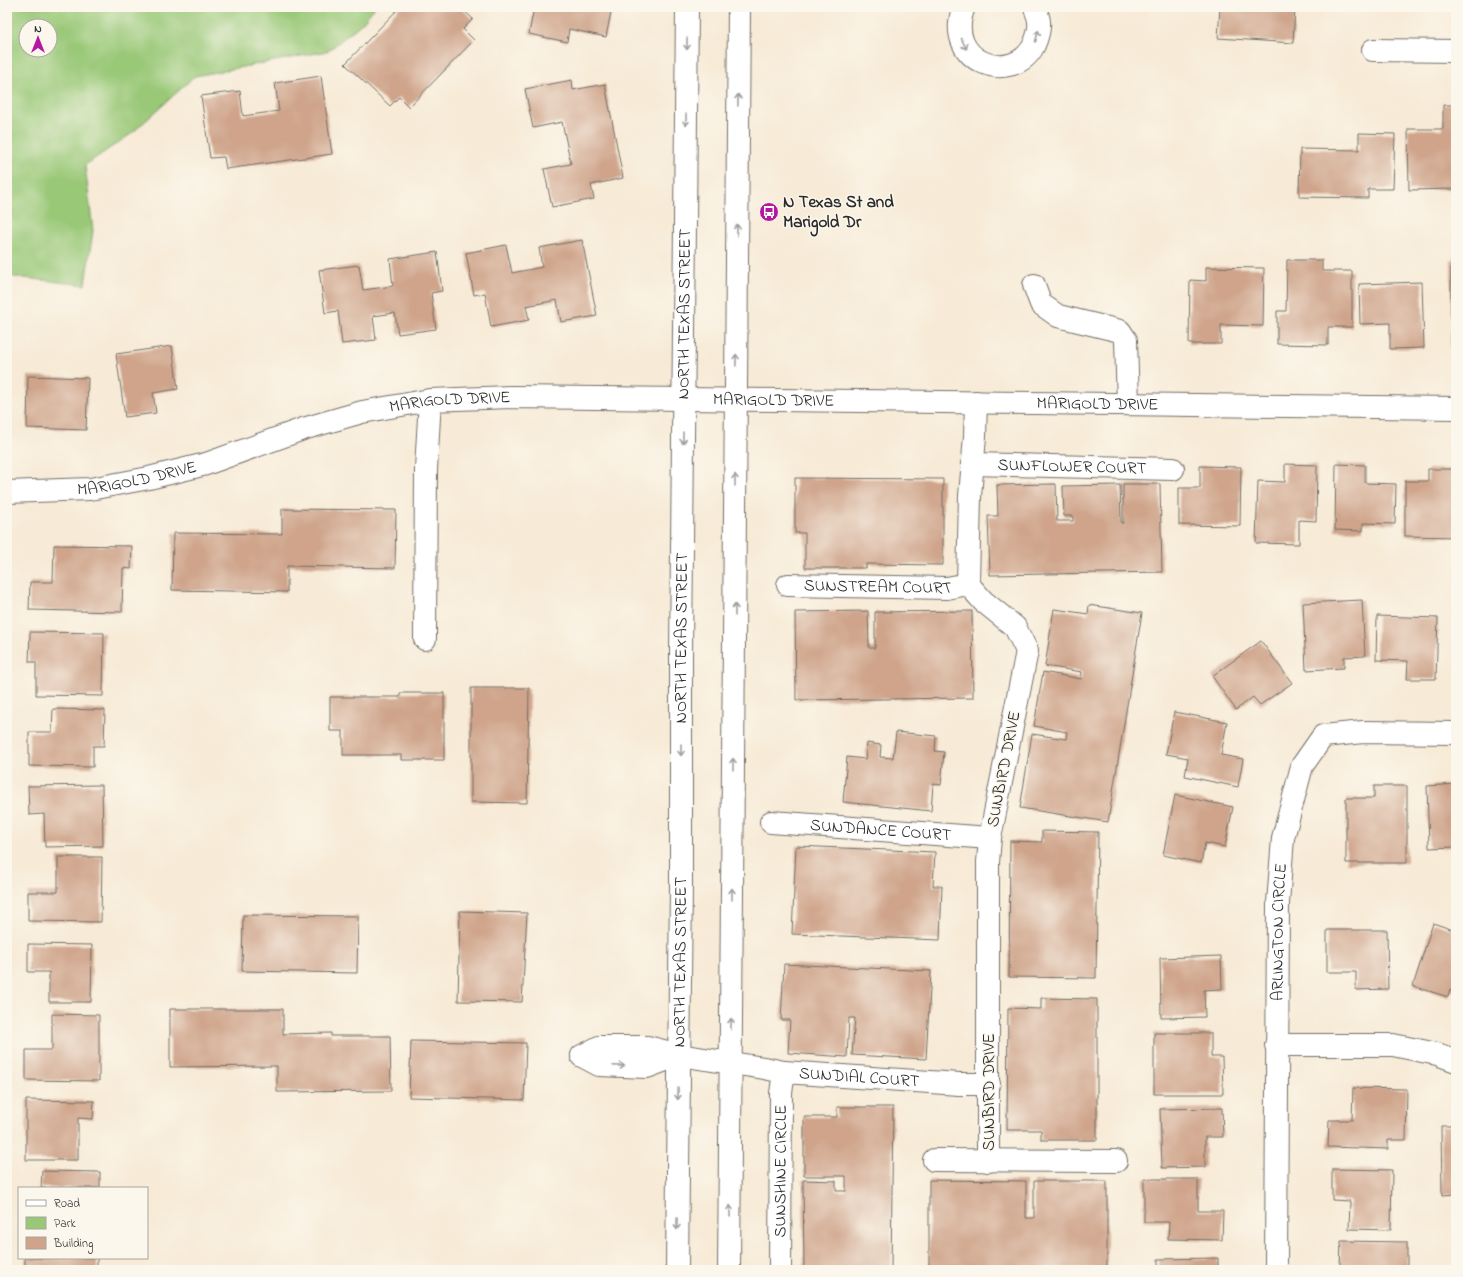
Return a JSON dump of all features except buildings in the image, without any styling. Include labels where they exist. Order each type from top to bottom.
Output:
[{"type":"street","name":"NORTH TEXAS STREET","points":[[677,1270],[687,7]]},
{"type":"street","points":[[729,1270],[739,7]]},
{"type":"street","points":[[964,7],[960,18],[960,36],[966,50],[977,60],[991,65],[1006,66],[1020,60],[1031,50],[1038,37],[1039,21],[1034,7]]},
{"type":"street","points":[[1373,50],[1456,51]]},
{"type":"street","points":[[1034,284],[1040,304],[1058,316],[1120,331],[1126,340],[1128,404]]},
{"type":"street","name":"MARIGOLD DRIVE","points":[[7,492],[90,489],[149,478],[206,464],[303,429],[362,412],[430,400],[511,397],[1456,408]]},
{"type":"street","points":[[425,639],[426,469],[430,400]]},
{"type":"street","points":[[968,584],[972,464],[976,402]]},
{"type":"street","name":"SUNFLOWER COURT","points":[[972,464],[1173,469]]},
{"type":"street","name":"SUNSTREAM COURT","points":[[788,585],[947,588],[968,584]]},
{"type":"street","name":"SUNBIRD DRIVE","points":[[968,584],[983,601],[1015,627],[1027,651],[990,838],[988,862],[988,1161]]},
{"type":"street","name":"ARLINGTON CIRCLE","points":[[1276,1270],[1276,1045],[1278,903],[1283,838],[1302,766],[1323,736],[1363,732],[1456,733]]},
{"type":"street","name":"SUNDANCE COURT","points":[[771,822],[990,838]]},
{"type":"street","points":[[1276,1045],[1393,1045],[1437,1054],[1456,1061]]},
{"type":"street","name":"SUNDIAL COURT","points":[[679,1055],[784,1072],[959,1084],[989,1084]]},
{"type":"street","name":"SUNSHINE CIRCLE","points":[[780,1270],[781,1093],[784,1072]]},
{"type":"street","points":[[934,1160],[1116,1161]]},
{"type":"green space","points":[[7,7],[375,7],[362,23],[328,51],[195,76],[131,134],[85,165],[93,231],[85,285],[7,276]]},
{"type":"place","name":"N Texas St and Marigold Dr","points":[[769,212]]}]
